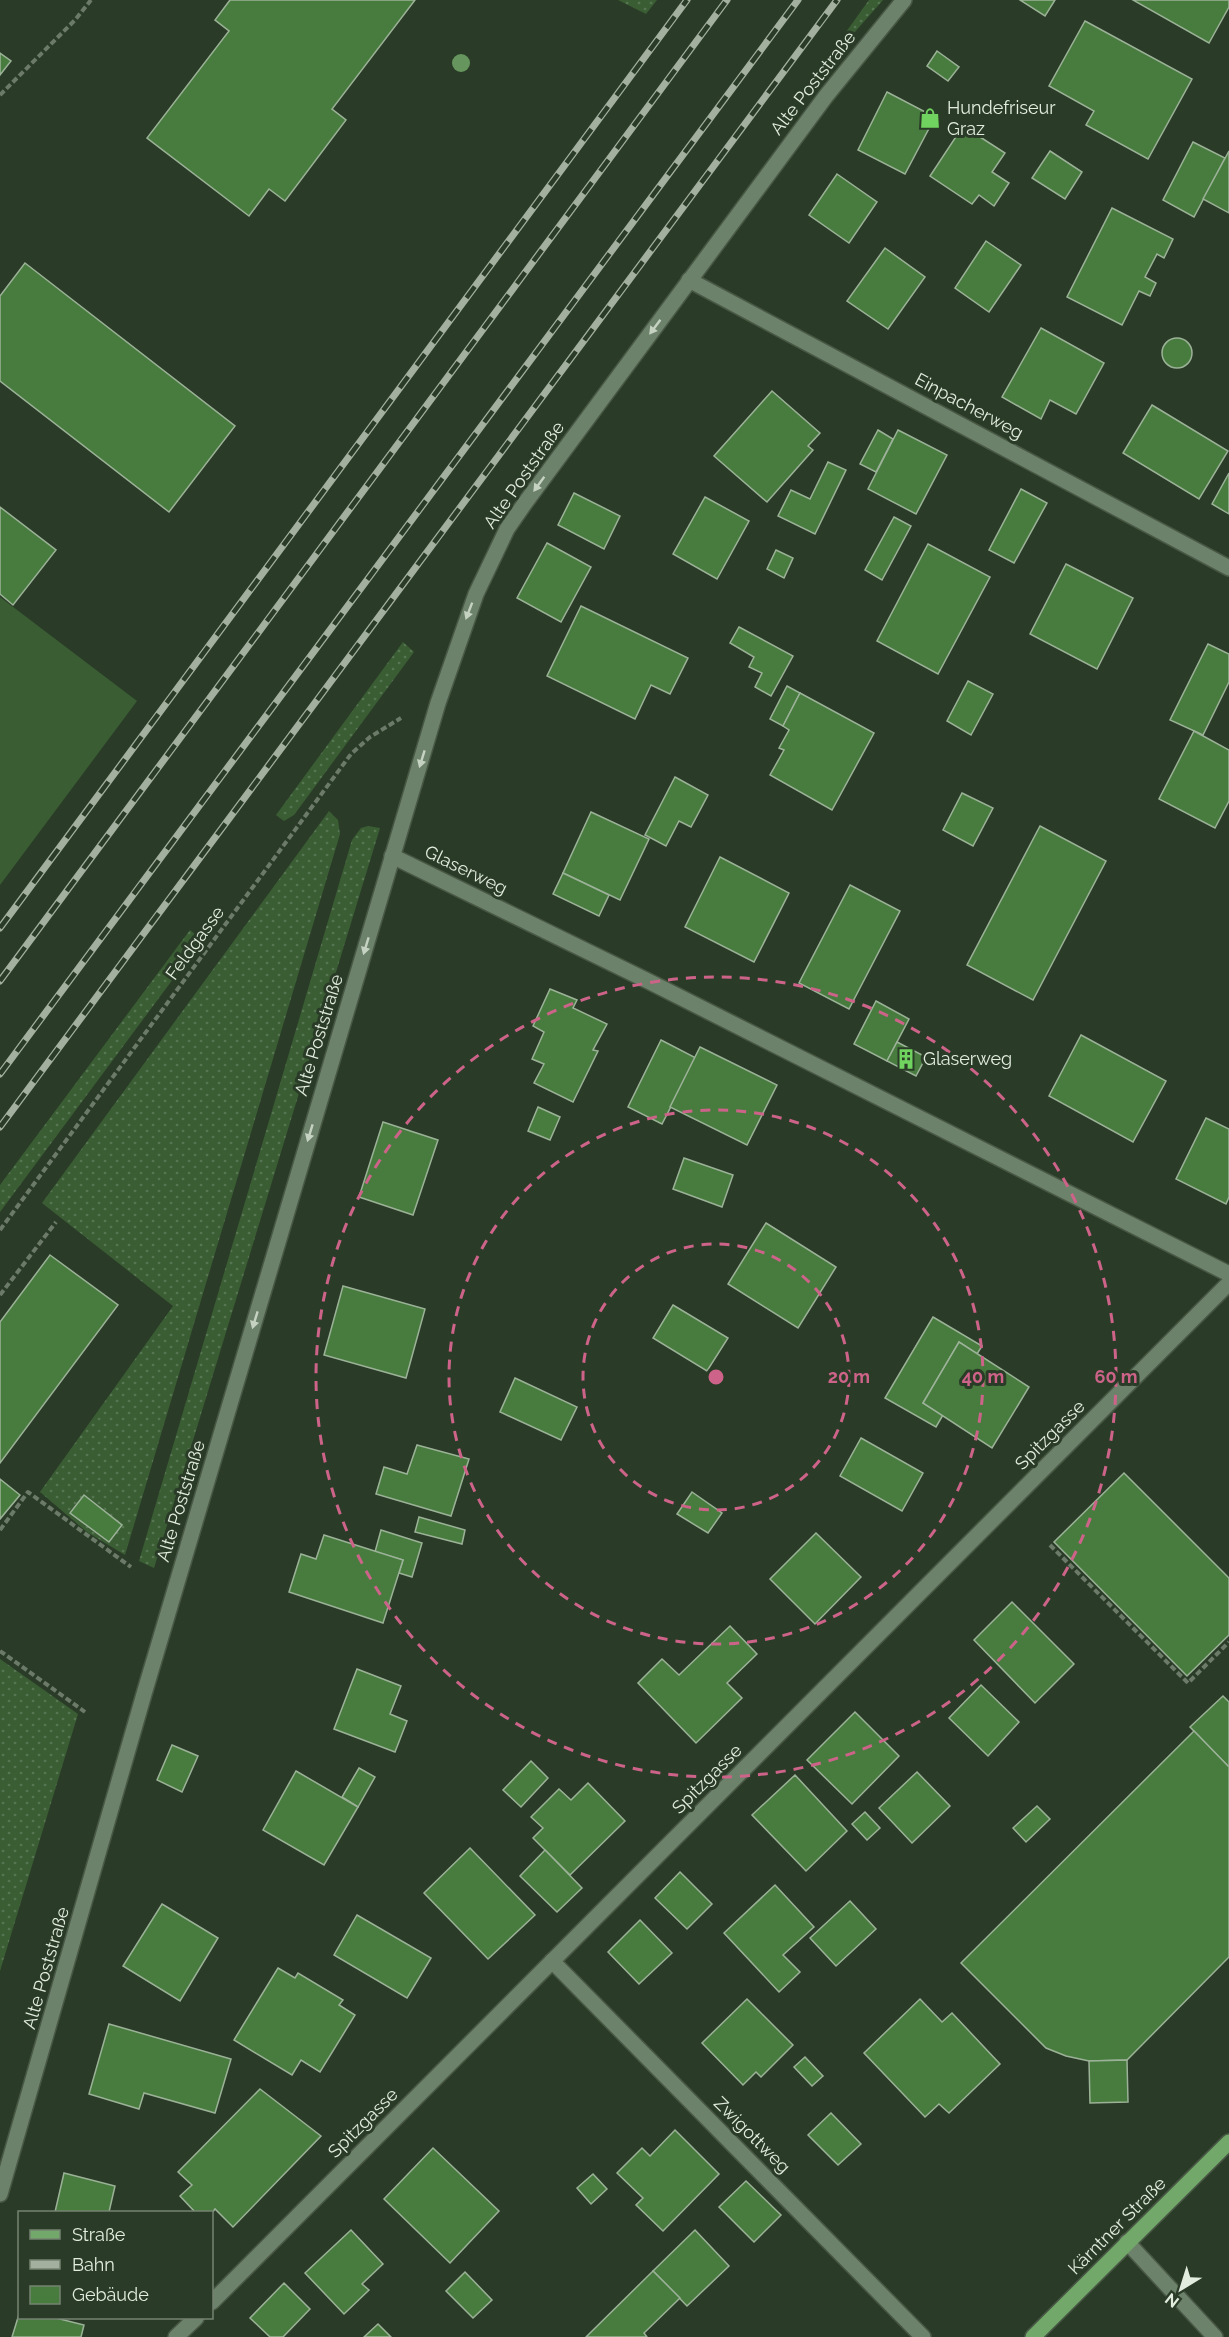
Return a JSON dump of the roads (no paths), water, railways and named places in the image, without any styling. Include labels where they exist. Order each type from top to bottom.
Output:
[{"type":"main road","name":"Kärntner Straße","points":[[1033,2337],[1229,2142]]},
{"type":"street","name":"Alte Poststraße","points":[[0,2194],[147,1683],[438,703],[476,594],[507,529],[826,96],[904,0]]},
{"type":"street","name":"Einpacherweg","points":[[689,280],[1229,568]]},
{"type":"street","name":"Glaserweg","points":[[393,856],[648,981],[1229,1274]]},
{"type":"street","name":"Spitzgasse","points":[[213,2301],[1229,1283]]},
{"type":"street","name":"Zwigottweg","points":[[552,1961],[923,2337]]},
{"type":"street","points":[[1127,2242],[1215,2337]]},
{"type":"street","points":[[177,2337],[195,2319]]},
{"type":"railway","points":[[0,928],[687,0]]},
{"type":"railway","points":[[0,981],[727,0]]},
{"type":"railway","points":[[0,1074],[798,0]]},
{"type":"railway","points":[[0,1127],[837,0]]},
{"type":"place","name":"Hundefriseur Graz","points":[[930,118]]},
{"type":"place","name":"Glaserweg","points":[[906,1059]]}]
